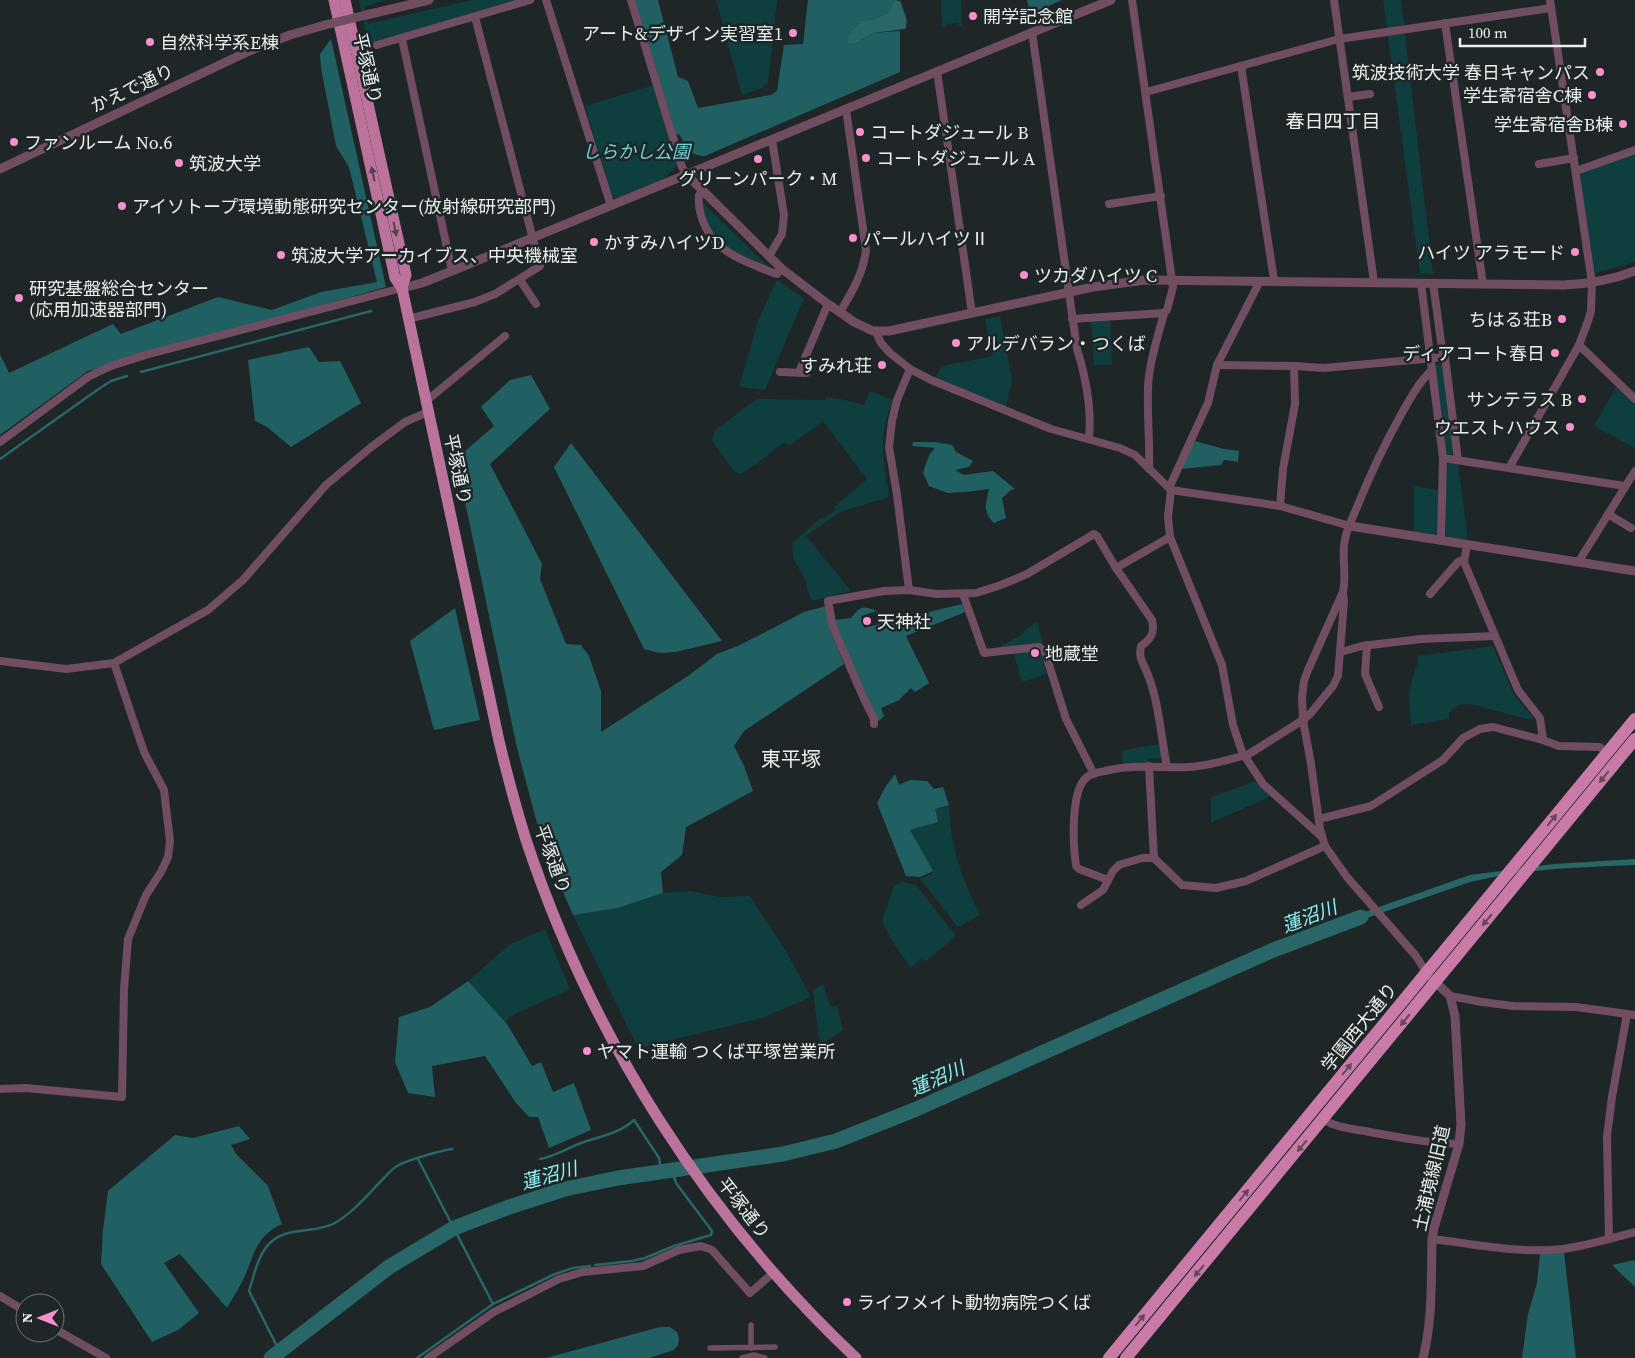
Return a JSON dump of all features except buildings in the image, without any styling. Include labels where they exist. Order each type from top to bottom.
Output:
[{"type":"highway","name":"学園西大通り","points":[[1110,1358],[1635,719]]},
{"type":"highway","name":"学園西大通り","points":[[1126,1358],[1324,1120],[1635,740]]},
{"type":"main road","name":"平塚通り","points":[[334,0],[395,278],[402,288],[499,741],[526,840],[556,920],[598,1013],[622,1058],[650,1107],[685,1159],[732,1223],[773,1273],[825,1329],[856,1358]]},
{"type":"main road","name":"平塚通り","points":[[345,0],[406,275],[402,288]]},
{"type":"street","name":"かえで通り","points":[[0,169],[247,52],[290,35],[429,0]]},
{"type":"street","points":[[377,45],[530,0]]},
{"type":"street","points":[[546,0],[611,206]]},
{"type":"street","points":[[631,0],[682,167],[687,175],[782,269],[828,304],[868,330],[876,332],[908,328],[1069,292],[1129,281],[1172,279],[1564,285],[1592,283],[1635,271]]},
{"type":"street","points":[[0,442],[88,377],[110,366],[149,354],[422,283],[1111,0]]},
{"type":"street","points":[[1132,0],[1173,287],[1167,310],[1164,313],[1151,365],[1148,388],[1149,469]]},
{"type":"street","points":[[1334,0],[1374,282]]},
{"type":"street","points":[[1146,92],[1339,39],[1551,4],[1592,283],[1591,311],[1579,345],[1508,468]]},
{"type":"street","points":[[408,319],[475,302],[495,294],[540,266],[475,17]]},
{"type":"street","points":[[1445,23],[1483,284]]},
{"type":"street","points":[[1032,32],[1072,319],[1090,404],[1089,438]]},
{"type":"street","points":[[402,39],[452,271]]},
{"type":"street","points":[[1241,66],[1274,280]]},
{"type":"street","points":[[936,71],[972,313]]},
{"type":"street","points":[[1348,97],[1370,94]]},
{"type":"street","points":[[840,312],[858,280],[865,260],[866,250],[846,109]]},
{"type":"street","points":[[769,256],[782,234],[784,226],[784,215],[772,140]]},
{"type":"street","points":[[1576,171],[1635,150]]},
{"type":"street","points":[[1539,164],[1574,158]]},
{"type":"street","points":[[703,191],[699,195],[700,215],[715,241],[722,248],[771,272],[777,274],[782,269]]},
{"type":"street","points":[[1109,204],[1160,196]]},
{"type":"street","points":[[520,280],[536,304]]},
{"type":"street","points":[[1260,281],[1217,365],[1208,403],[1170,489],[1168,517],[1170,537],[1222,665],[1233,725],[1242,752],[1263,784],[1321,836]]},
{"type":"street","points":[[1421,283],[1443,458],[1441,540]]},
{"type":"street","points":[[1434,283],[1458,460]]},
{"type":"street","points":[[780,372],[802,372],[828,304]]},
{"type":"street","points":[[1072,319],[1164,313]]},
{"type":"street","points":[[876,332],[881,343],[890,353],[910,369],[931,380],[1043,426],[1128,451],[1135,455],[1170,489],[1280,506],[1350,526],[1635,571]]},
{"type":"street","points":[[0,662],[66,668],[114,663],[208,610],[243,580],[326,485],[370,448],[427,407],[505,336]]},
{"type":"street","points":[[1579,345],[1635,399]]},
{"type":"street","points":[[1217,365],[1324,368],[1445,357]]},
{"type":"street","points":[[1280,506],[1283,469],[1295,404],[1294,366]]},
{"type":"street","points":[[909,590],[889,447],[895,407],[910,369]]},
{"type":"street","points":[[1432,370],[1424,378],[1398,420],[1368,481],[1346,536],[1343,549],[1345,581],[1342,592],[1308,670],[1302,697],[1303,720],[1321,836],[1324,846],[1347,877],[1416,956],[1426,972],[1450,996],[1505,1005],[1576,1007],[1631,1015],[1612,1097],[1607,1136],[1609,1239]]},
{"type":"street","points":[[1443,458],[1626,486]]},
{"type":"street","points":[[1579,561],[1635,471]]},
{"type":"street","points":[[1608,514],[1631,528]]},
{"type":"street","points":[[874,724],[874,719],[833,627],[828,600],[884,591],[909,590],[937,594],[976,593],[1034,571],[1092,535],[1097,536],[1116,568],[1152,620],[1153,635],[1141,646],[1140,657],[1152,688],[1167,767]]},
{"type":"street","points":[[1116,568],[1170,537]]},
{"type":"street","points":[[1467,545],[1464,562],[1518,690],[1540,718],[1543,740]]},
{"type":"street","points":[[1430,594],[1458,562],[1464,559]]},
{"type":"street","points":[[1108,880],[1079,869],[1076,866],[1073,825],[1079,790],[1086,777],[1115,768],[1149,766],[1191,767],[1245,755],[1303,720],[1316,708],[1333,686],[1338,676],[1344,602],[1342,592]]},
{"type":"street","points":[[963,594],[984,653],[1039,647],[1045,652],[1066,719],[1094,774]]},
{"type":"street","points":[[1341,652],[1367,646],[1421,639],[1495,636]]},
{"type":"street","points":[[1367,646],[1365,674],[1379,708]]},
{"type":"street","points":[[0,1088],[26,1088],[122,1097],[124,990],[128,940],[146,894],[161,872],[168,856],[170,841],[164,790],[144,752],[114,663]]},
{"type":"street","points":[[1319,819],[1372,806],[1443,760],[1463,738],[1480,729],[1493,727],[1560,746],[1599,747],[1608,752]]},
{"type":"street","points":[[1149,766],[1154,858]]},
{"type":"street","points":[[1080,904],[1102,890],[1119,865],[1142,858],[1154,858],[1182,884],[1216,888],[1246,881],[1324,846]]},
{"type":"street","name":"土浦境線旧道","points":[[1423,1358],[1428,1341],[1432,1238],[1459,1144],[1461,1124],[1455,1016],[1450,996]]},
{"type":"street","points":[[1324,1120],[1334,1125],[1387,1135],[1459,1144]]},
{"type":"street","points":[[1432,1238],[1538,1251],[1564,1249],[1635,1232]]},
{"type":"street","points":[[428,1358],[494,1312],[570,1275],[643,1266],[679,1250],[700,1246],[712,1250],[750,1293],[773,1273]]},
{"type":"street","points":[[0,1296],[15,1305]]},
{"type":"street","points":[[751,1325],[754,1355]]},
{"type":"street","points":[[65,1335],[106,1358]]},
{"type":"street","points":[[710,1348],[775,1348]]},
{"type":"street","points":[[742,1358],[754,1355],[765,1358]]},
{"type":"green space","points":[[359,0],[385,0],[364,7],[368,24],[472,0],[518,0],[368,44]]},
{"type":"green space","points":[[716,0],[777,0],[768,83],[760,89],[742,95]]},
{"type":"green space","points":[[941,0],[961,0],[962,26],[959,26],[958,23],[946,24],[946,27],[942,27]]},
{"type":"green space","points":[[1383,0],[1401,0],[1433,274],[1420,273]]},
{"type":"green space","name":"しらかし公園","points":[[654,85],[677,165],[664,179],[616,199],[612,196],[585,106]]},
{"type":"green space","points":[[1632,154],[1635,155],[1635,262],[1595,273],[1580,177],[1583,172]]},
{"type":"green space","points":[[700,200],[773,271],[731,252],[716,239],[702,215]]},
{"type":"green space","points":[[777,280],[804,298],[765,390],[739,387],[758,321]]},
{"type":"green space","points":[[1000,316],[1012,380],[1006,407],[935,377],[943,366],[993,356],[985,319]]},
{"type":"green space","points":[[1110,319],[1112,365],[1094,365],[1091,320]]},
{"type":"green space","points":[[1437,364],[1443,366],[1453,451],[1450,455],[1446,452],[1435,366]]},
{"type":"green space","points":[[1616,387],[1635,405],[1635,448],[1594,426]]},
{"type":"green space","points":[[870,391],[893,400],[886,420],[883,444],[889,497],[840,512],[806,536],[851,591],[812,601],[806,581],[793,558],[792,544],[821,517],[823,519],[836,510],[834,507],[867,479],[823,421],[789,446],[785,442],[745,472],[739,474],[735,472],[712,440],[715,430],[757,399],[825,400],[826,397],[864,405]]},
{"type":"green space","points":[[1450,463],[1458,464],[1468,540],[1449,538],[1446,534],[1446,466]]},
{"type":"green space","points":[[1414,486],[1438,490],[1439,531],[1434,535],[1414,532]]},
{"type":"green space","points":[[1037,621],[1043,645],[1035,644],[1001,648],[1001,646],[1018,637]]},
{"type":"green space","points":[[1493,646],[1514,695],[1536,721],[1470,704],[1459,705],[1449,712],[1449,719],[1411,725],[1409,694],[1415,668],[1418,667],[1418,656]]},
{"type":"green space","points":[[1037,650],[1041,654],[1047,674],[1022,682],[1013,652]]},
{"type":"green space","points":[[1158,744],[1162,758],[1148,759],[1148,763],[1123,764],[1121,751]]},
{"type":"green space","points":[[1257,781],[1271,796],[1211,823],[1211,797]]},
{"type":"green space","points":[[949,805],[954,847],[967,887],[980,915],[958,927],[920,879],[933,873],[910,830],[937,822],[934,809]]},
{"type":"green space","points":[[903,882],[916,885],[956,936],[926,961],[921,958],[911,968],[892,941],[882,921],[894,886]]},
{"type":"green space","points":[[690,891],[720,897],[750,896],[787,953],[811,997],[762,1018],[638,1048],[573,915],[618,908],[663,893]]},
{"type":"green space","points":[[545,929],[570,989],[515,1014],[505,1022],[468,981],[509,945]]},
{"type":"green space","points":[[823,984],[831,1007],[837,1006],[843,1030],[824,1043],[819,1039],[813,990]]},
{"type":"shaded area","points":[[635,0],[658,0],[678,77],[688,81],[698,108],[771,95],[777,91],[784,45],[803,44],[808,0],[897,0],[892,4],[889,12],[874,19],[860,21],[848,35],[848,42],[855,44],[873,33],[900,31],[900,72],[705,156],[700,156],[692,153],[680,135],[676,134]]},
{"type":"shaded area","points":[[897,0],[901,2],[906,16],[905,29],[873,33],[855,44],[848,43],[848,35],[860,21],[874,19],[889,12],[892,4]]},
{"type":"shaded area","points":[[1027,0],[1062,0],[1030,14]]},
{"type":"shaded area","points":[[331,39],[386,287],[88,371],[0,435],[0,354],[9,373],[113,324],[121,334],[218,297],[272,310],[321,292],[377,282],[349,167],[336,146],[321,68],[320,54]]},
{"type":"shaded area","points":[[309,347],[319,362],[340,361],[361,403],[291,447],[267,427],[255,421],[248,360]]},
{"type":"shaded area","points":[[531,375],[550,409],[490,464],[542,564],[540,579],[566,644],[581,645],[589,656],[601,691],[601,732],[688,676],[717,654],[740,645],[804,612],[826,606],[831,632],[844,664],[744,731],[734,746],[753,791],[686,827],[682,855],[661,872],[663,893],[618,908],[573,915],[554,871],[537,823],[517,748],[456,459],[494,426],[481,407],[510,380]]},
{"type":"shaded area","points":[[1195,441],[1239,451],[1238,462],[1224,460],[1221,465],[1180,469]]},
{"type":"shaded area","points":[[913,442],[935,442],[952,445],[956,452],[973,461],[969,467],[955,470],[964,475],[993,471],[1015,489],[1002,498],[1006,518],[994,523],[990,519],[986,511],[989,489],[948,493],[929,486],[923,473],[929,455],[935,448],[912,446]]},
{"type":"shaded area","points":[[571,443],[722,641],[676,652],[659,653],[644,649],[554,467]]},
{"type":"shaded area","points":[[962,604],[965,612],[906,636],[929,683],[915,692],[911,688],[899,700],[881,708],[884,716],[879,721],[871,710],[838,632],[835,620],[851,618],[857,611],[865,607],[877,611],[861,616],[864,628]]},
{"type":"shaded area","points":[[455,608],[480,720],[434,730],[410,641]]},
{"type":"shaded area","points":[[895,774],[899,785],[910,780],[927,781],[934,789],[943,787],[949,805],[935,809],[938,822],[910,830],[933,871],[920,877],[906,876],[877,803]]},
{"type":"shaded area","points":[[1635,859],[1635,865],[1552,869],[1510,874],[1470,882],[1344,926],[1342,920],[1470,875],[1554,864]]},
{"type":"shaded area","points":[[468,981],[507,1024],[532,1066],[541,1062],[553,1092],[574,1083],[591,1130],[549,1148],[538,1117],[529,1117],[516,1103],[485,1056],[432,1066],[435,1097],[408,1093],[395,1062],[399,1017],[430,1007]]},
{"type":"shaded area","points":[[239,1126],[250,1139],[231,1145],[236,1154],[268,1186],[282,1224],[266,1235],[256,1248],[243,1280],[227,1308],[180,1254],[164,1263],[199,1313],[178,1330],[152,1342],[101,1264],[108,1191],[175,1135],[193,1138]]},
{"type":"shaded area","points":[[1564,1252],[1576,1358],[1522,1358],[1528,1314],[1537,1283],[1540,1254]]},
{"type":"shaded area","points":[[1635,1260],[1635,1287],[1612,1265]]},
{"type":"shaded area","points":[[660,1327],[670,1327],[677,1332],[679,1338],[678,1345],[674,1350],[649,1358],[546,1358]]},
{"type":"waterway","points":[[141,372],[371,311]]},
{"type":"waterway","points":[[0,459],[100,388],[111,381],[127,376]]},
{"type":"waterway","name":"蓮沼川","points":[[271,1358],[389,1267],[454,1228],[509,1207],[565,1189],[618,1178],[783,1154],[836,1141],[914,1110],[1271,951],[1361,917]]},
{"type":"waterway","points":[[540,1159],[617,1131],[634,1120],[659,1158],[661,1171]]},
{"type":"waterway","points":[[283,1358],[249,1291],[257,1265],[263,1252],[271,1242],[285,1234],[335,1223],[355,1208],[397,1166],[424,1156],[452,1149]]},
{"type":"waterway","name":"蓮沼川","points":[[418,1159],[493,1304]]},
{"type":"waterway","points":[[595,1265],[645,1258],[674,1246],[711,1235],[712,1231],[676,1183],[672,1171]]},
{"type":"waterway","points":[[417,1358],[493,1304],[555,1274],[573,1268],[590,1266]]},
{"type":"place","name":"開学記念館","points":[[973,16]]},
{"type":"place","name":"アート&デザイン実習室1","points":[[793,33]]},
{"type":"place","name":"自然科学系E棟","points":[[150,42]]},
{"type":"place","name":"筑波技術大学 春日キャンパス","points":[[1600,72]]},
{"type":"place","name":"学生寄宿舎C棟","points":[[1592,95]]},
{"type":"place","name":"学生寄宿舎B棟","points":[[1623,124]]},
{"type":"place","name":"コートダジュール B","points":[[860,132]]},
{"type":"place","name":"ファンルーム No.6","points":[[14,142]]},
{"type":"place","name":"コートダジュール A","points":[[866,158]]},
{"type":"place","name":"グリーンパーク・M","points":[[758,159]]},
{"type":"place","name":"筑波大学","points":[[179,163]]},
{"type":"place","name":"アイソトープ環境動態研究センター(放射線研究部門)","points":[[122,206]]},
{"type":"place","name":"パールハイツⅡ","points":[[853,238]]},
{"type":"place","name":"かすみハイツD","points":[[594,242]]},
{"type":"place","name":"ハイツ アラモード","points":[[1575,252]]},
{"type":"place","name":"筑波大学アーカイブス、中央機械室","points":[[281,255]]},
{"type":"place","name":"ツカダハイツ C","points":[[1024,275]]},
{"type":"place","name":"研究基盤総合センター (応用加速器部門)","points":[[19,298]]},
{"type":"place","name":"ちはる荘B","points":[[1562,319]]},
{"type":"place","name":"アルデバラン・つくば","points":[[956,343]]},
{"type":"place","name":"ディアコート春日","points":[[1555,353]]},
{"type":"place","name":"すみれ荘","points":[[882,365]]},
{"type":"place","name":"サンテラス B","points":[[1582,399]]},
{"type":"place","name":"ウエストハウス","points":[[1570,427]]},
{"type":"place","name":"天神社","points":[[867,621]]},
{"type":"place","name":"地蔵堂","points":[[1035,653]]},
{"type":"place","name":"ヤマト運輸 つくば平塚営業所","points":[[587,1051]]},
{"type":"place","name":"ライフメイト動物病院つくば","points":[[847,1302]]},
{"type":"district","name":"春日四丁目","points":[[1333,121]]},
{"type":"district","name":"東平塚","points":[[791,759]]}]
